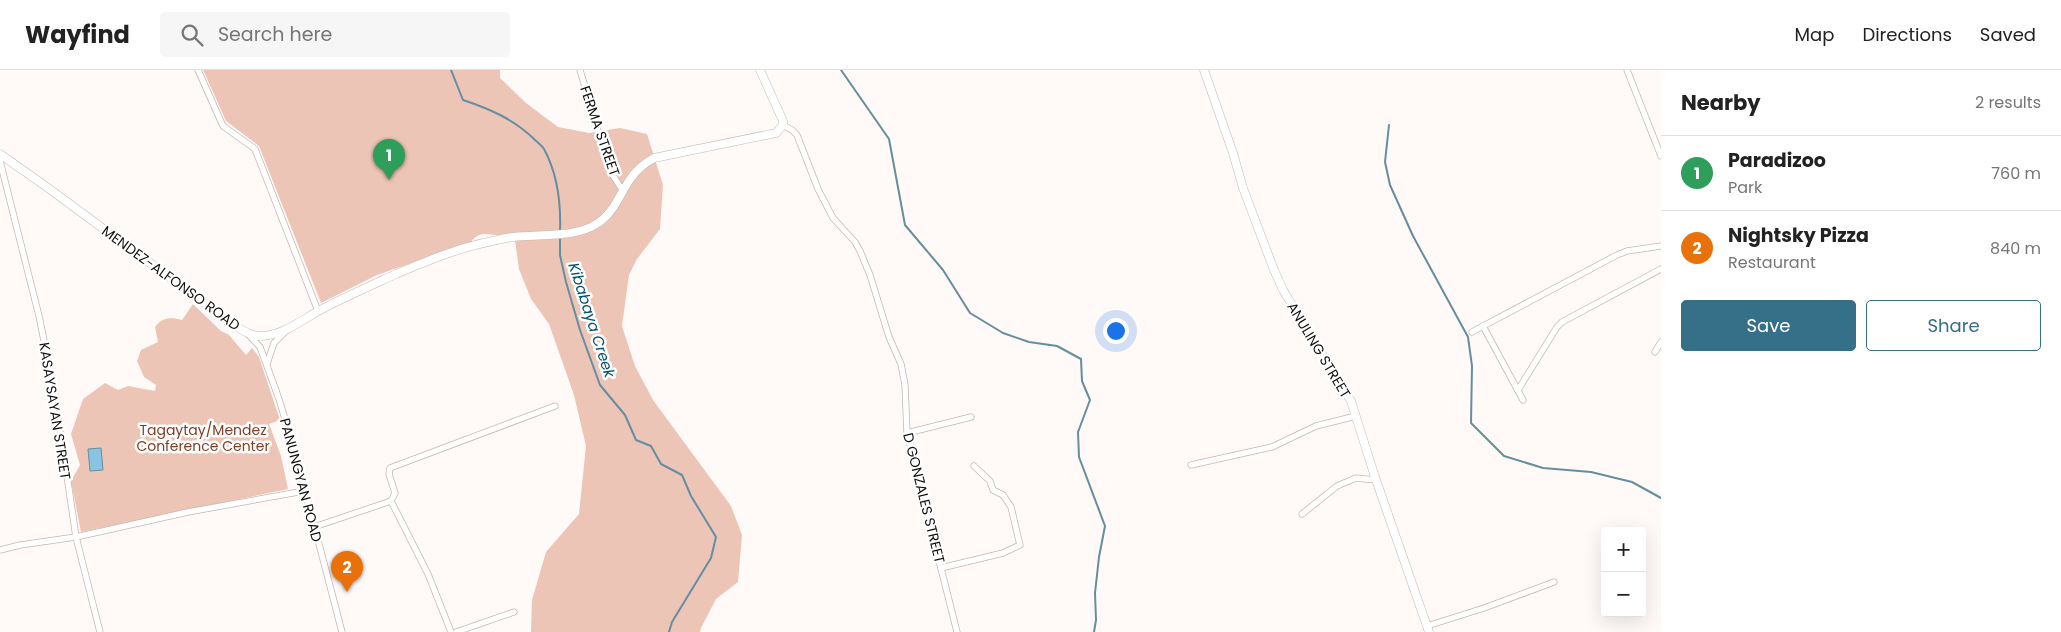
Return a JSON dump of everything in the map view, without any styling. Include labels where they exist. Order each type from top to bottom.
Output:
[{"type":"main road","points":[[760,70],[780,113],[783,126]]},
{"type":"main road","name":"ANULING STREET","points":[[1204,70],[1243,188],[1274,270],[1283,290],[1351,401],[1376,480],[1428,629]]},
{"type":"main road","name":"MENDEZ-ALFONSO ROAD","points":[[0,154],[247,333],[260,336],[288,329],[318,311],[383,280],[483,243],[528,236],[551,236],[574,232],[599,223],[616,205],[637,170],[654,158],[776,133],[783,126]]},
{"type":"street","points":[[198,70],[223,126],[255,149],[318,311]]},
{"type":"street","name":"FERMA STREET","points":[[580,70],[610,172],[623,191]]},
{"type":"street","points":[[1627,70],[1661,156]]},
{"type":"street","name":"D GONZALES STREET","points":[[783,126],[792,130],[797,135],[818,189],[833,218],[855,242],[860,251],[904,378],[907,433],[957,632]]},
{"type":"street","name":"KASAYSAYAN STREET","points":[[0,161],[27,264],[55,394],[76,537],[100,632]]},
{"type":"street","points":[[1472,332],[1617,255],[1627,251],[1661,246]]},
{"type":"street","points":[[1518,390],[1562,322],[1661,270]]},
{"type":"street","points":[[1483,326],[1523,400]]},
{"type":"street","points":[[267,364],[274,343],[288,329]]},
{"type":"street","name":"PANUNGYAN ROAD","points":[[247,333],[260,347],[267,364],[295,452],[342,632]]},
{"type":"street","points":[[1655,352],[1661,342]]},
{"type":"street","points":[[314,527],[391,500],[395,493],[389,474],[390,468],[555,406]]},
{"type":"street","points":[[1191,465],[1272,447],[1316,426],[1356,416]]},
{"type":"street","points":[[907,433],[971,417]]},
{"type":"street","points":[[941,568],[1003,553],[1020,546],[1011,507],[1003,495],[993,490],[990,481],[974,466]]},
{"type":"street","points":[[1302,514],[1336,486],[1356,478],[1376,480]]},
{"type":"street","points":[[0,550],[20,545],[76,537],[188,512],[304,491]]},
{"type":"street","points":[[391,500],[428,574],[451,632]]},
{"type":"street","points":[[1428,629],[1554,582]]},
{"type":"street","points":[[456,632],[514,612]]},
{"type":"green space","points":[[203,70],[500,70],[500,78],[526,103],[558,127],[589,133],[620,128],[647,134],[663,185],[660,229],[637,259],[629,275],[622,326],[635,366],[653,400],[731,506],[742,535],[738,582],[716,599],[700,632],[531,632],[532,600],[546,552],[579,514],[586,446],[574,395],[549,324],[531,299],[519,269],[514,233],[503,235],[482,234],[471,242],[377,275],[321,303],[259,146],[226,121]]},
{"type":"green space","name":"Tagaytay/Mendez Conference Center","points":[[193,304],[221,331],[229,335],[246,355],[252,348],[259,357],[280,420],[269,424],[281,456],[288,489],[81,532],[71,481],[80,465],[71,434],[83,399],[105,383],[118,390],[128,386],[155,391],[156,385],[144,377],[137,361],[141,350],[158,342],[155,327],[161,321],[174,318],[182,320]]},
{"type":"water","points":[[101,448],[103,470],[90,471],[88,449]]},
{"type":"waterway","name":"Kibabaya Creek","points":[[451,70],[463,100],[509,120],[525,131],[544,149],[552,168],[557,189],[560,231]]},
{"type":"waterway","points":[[841,70],[889,139],[905,225],[943,270],[970,313],[1003,333],[1029,342],[1057,346],[1081,359],[1082,381],[1090,400],[1078,432],[1079,457],[1105,526],[1095,593],[1096,620],[1094,632]]},
{"type":"waterway","points":[[1389,125],[1385,162],[1390,185],[1413,236],[1468,337],[1472,366],[1471,423],[1504,456],[1543,468],[1591,472],[1632,482],[1661,498]]},
{"type":"waterway","name":"Kibabaya Creek","points":[[560,236],[560,255],[566,282],[580,330],[600,385],[625,415],[636,440],[651,446],[661,464],[682,475],[691,496],[716,537],[711,558],[672,622],[669,632]]},
{"type":"place","name":"Paradizoo","points":[[389,180]]},
{"type":"place","name":"Nightsky Pizza","points":[[347,592]]}]
